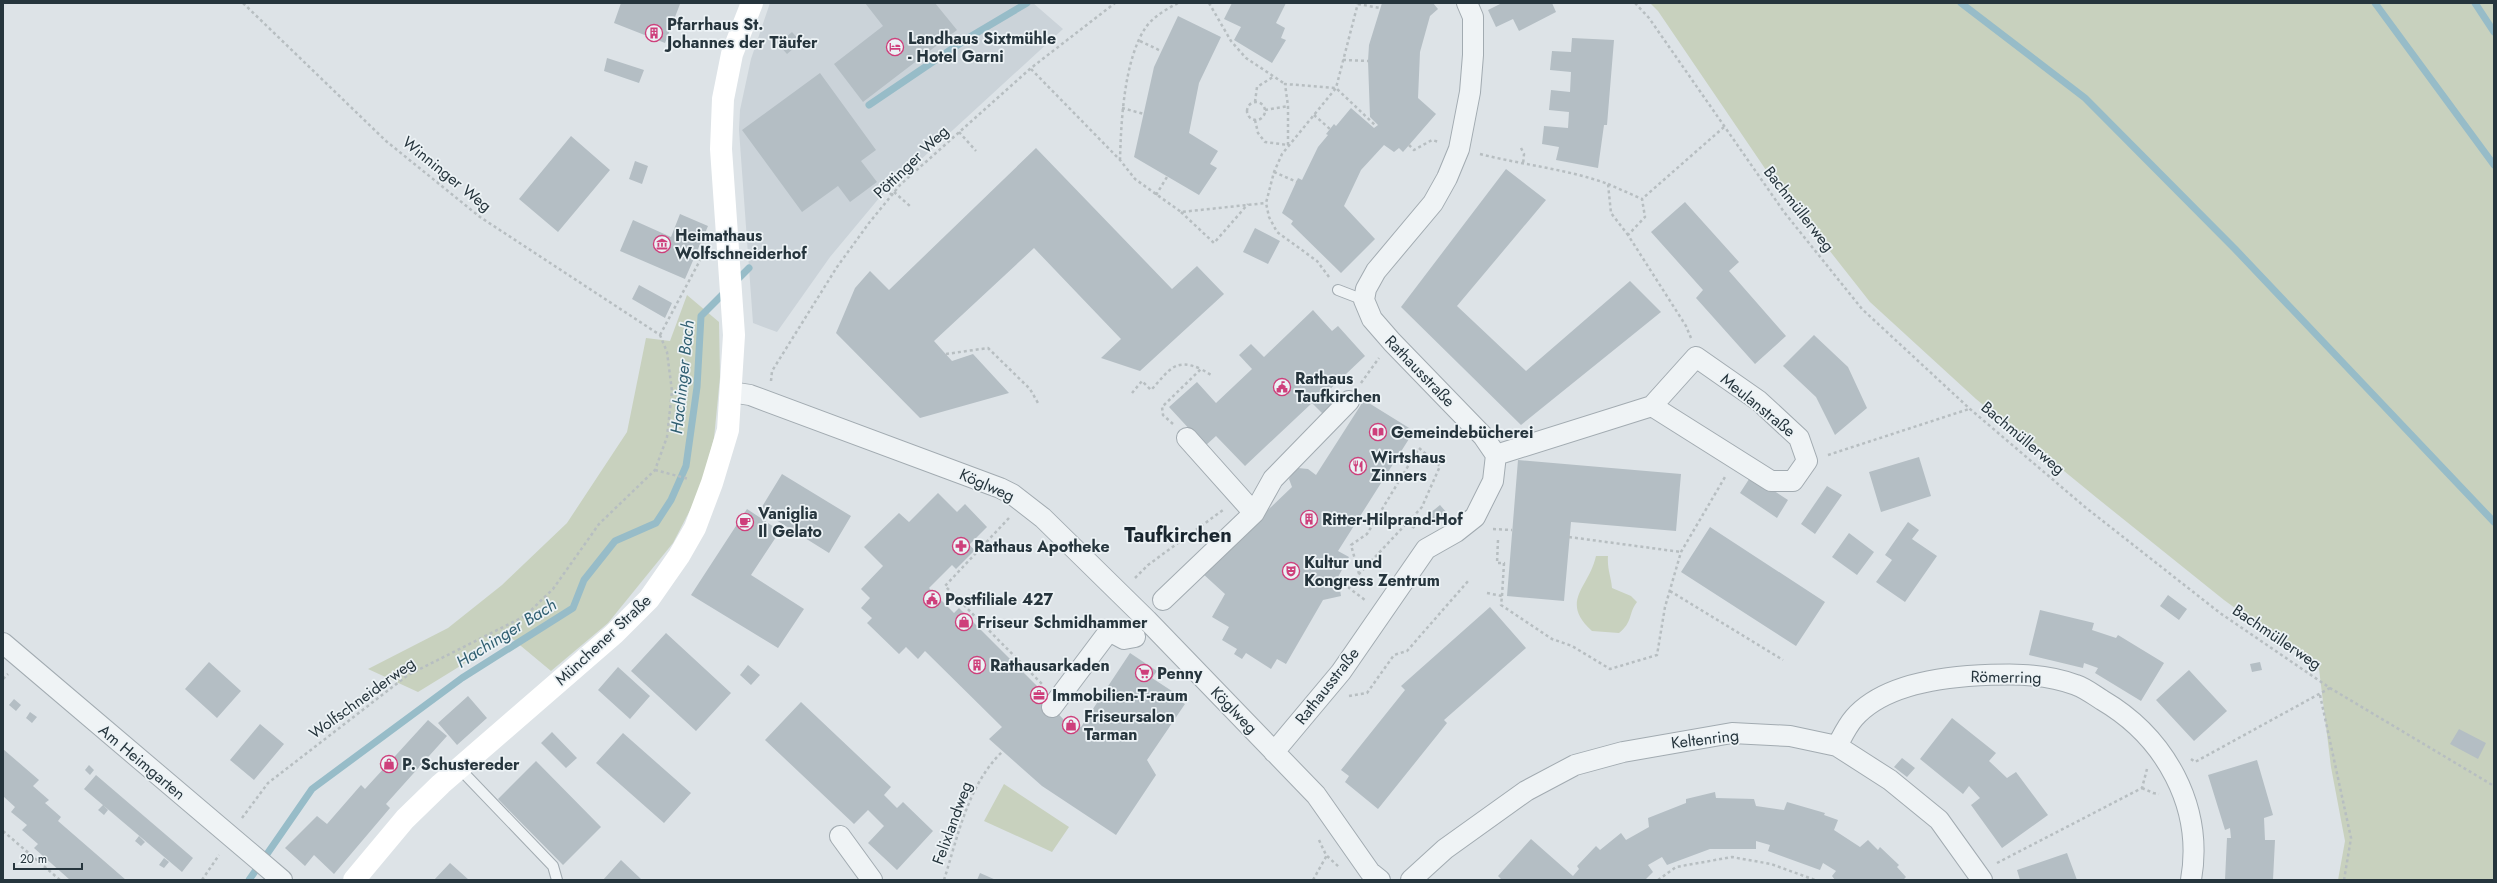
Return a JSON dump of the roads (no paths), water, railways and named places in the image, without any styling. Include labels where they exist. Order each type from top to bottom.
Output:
[{"type":"main road","name":"Münchener Straße","points":[[354,880],[405,819],[459,768],[614,634],[649,599],[675,562],[695,528],[712,483],[728,430],[734,335],[721,149],[723,99],[732,54],[752,3]]},
{"type":"street","points":[[1364,300],[1366,289],[1376,271],[1432,203],[1447,178],[1458,149],[1470,92],[1473,55],[1473,17],[1467,3]]},
{"type":"street","name":"Rathausstraße","points":[[1274,752],[1341,672],[1426,549],[1456,532],[1475,517],[1493,481],[1496,455],[1483,436],[1372,319],[1364,300]]},
{"type":"street","name":"Meulanstraße","points":[[1696,357],[1759,401],[1799,438],[1807,461],[1793,481],[1771,481],[1652,406],[1696,357]]},
{"type":"street","name":"Köglweg","points":[[731,392],[769,402],[1000,488],[1024,502],[1043,518],[1131,605],[1316,795],[1370,872],[1380,880]]},
{"type":"street","points":[[1163,600],[1254,513],[1274,479],[1349,401]]},
{"type":"street","points":[[1496,455],[1652,406]]},
{"type":"street","points":[[1180,432],[1235,502],[1254,513]]},
{"type":"street","points":[[1235,502],[1274,479]]},
{"type":"street","points":[[1054,703],[1110,631],[1124,639],[1135,637]]},
{"type":"street","name":"Am Heimgarten","points":[[3,644],[276,874]]},
{"type":"street","name":"Römerring","points":[[1837,746],[1853,718],[1871,702],[1890,693],[1915,685],[1959,677],[2008,674],[2035,675],[2077,685],[2119,710],[2140,727],[2166,758],[2181,787],[2190,815],[2194,844],[2191,880]]},
{"type":"street","name":"Keltenring","points":[[1411,880],[1445,849],[1526,791],[1574,764],[1651,746],[1732,733],[1790,736],[1837,746],[1890,780],[1939,820],[1982,880]]},
{"type":"street","points":[[840,836],[872,880]]},
{"type":"lane","points":[[1338,290],[1364,300]]},
{"type":"lane","points":[[459,768],[553,866],[557,880]]},
{"type":"waterway","name":"Hachinger Bach","points":[[869,105],[968,38],[1027,3]]},
{"type":"waterway","points":[[1961,3],[2085,98],[2235,249],[2494,522]]},
{"type":"waterway","points":[[2375,3],[2494,165]]},
{"type":"waterway","points":[[2475,3],[2494,32]]},
{"type":"waterway","name":"Hachinger Bach","points":[[734,283],[749,268]]},
{"type":"waterway","name":"Hachinger Bach","points":[[249,880],[312,789],[462,678],[573,608],[584,580],[615,541],[656,523],[671,500],[686,466],[697,387],[701,316],[727,290]]},
{"type":"place","name":"Pfarrhaus St. Johannes der Täufer","points":[[654,33]]},
{"type":"place","name":"Landhaus Sixtmühle - Hotel Garni","points":[[895,47]]},
{"type":"place","name":"Heimathaus Wolfschneiderhof","points":[[662,244]]},
{"type":"place","name":"Rathaus Taufkirchen","points":[[1282,387]]},
{"type":"place","name":"Gemeindebücherei","points":[[1378,432]]},
{"type":"place","name":"Wirtshaus Zinners","points":[[1358,466]]},
{"type":"place","name":"Ritter-Hilprand-Hof","points":[[1309,519]]},
{"type":"place","name":"Vaniglia Il Gelato","points":[[745,522]]},
{"type":"place","name":"Rathaus Apotheke","points":[[961,546]]},
{"type":"place","name":"Kultur und Kongress Zentrum","points":[[1291,571]]},
{"type":"place","name":"Postfiliale 427","points":[[932,599]]},
{"type":"place","name":"Friseur Schmidhammer","points":[[964,622]]},
{"type":"place","name":"Rathausarkaden","points":[[977,665]]},
{"type":"place","name":"Penny","points":[[1144,673]]},
{"type":"place","name":"Immobilien-T-raum","points":[[1039,695]]},
{"type":"place","name":"Friseursalon Tarman","points":[[1071,725]]},
{"type":"place","name":"P. Schustereder","points":[[389,764]]},
{"type":"district","name":"Taufkirchen","points":[[1178,535]]}]
